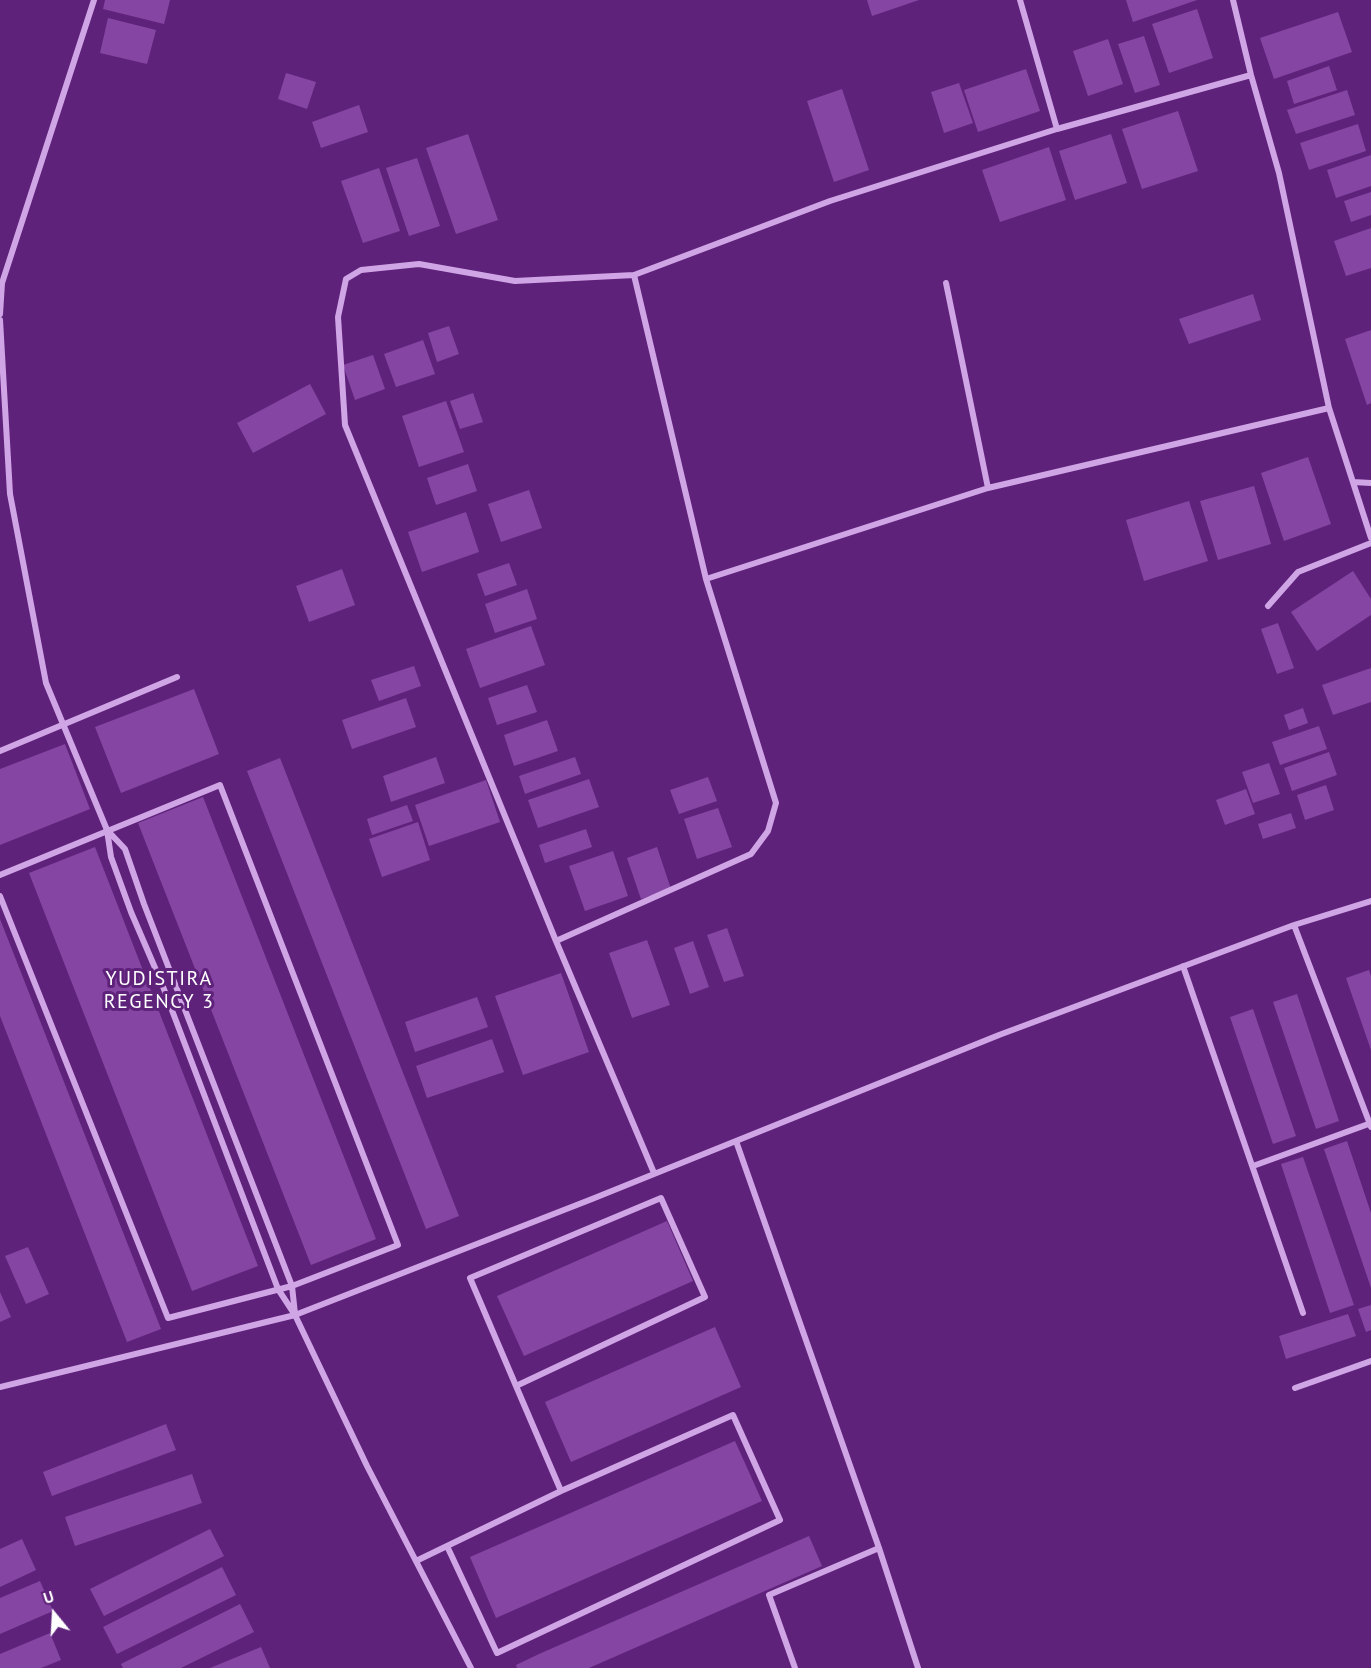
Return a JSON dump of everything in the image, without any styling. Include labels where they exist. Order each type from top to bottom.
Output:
[{"type":"street","points":[[0,314],[1,283],[94,0]]},
{"type":"street","points":[[1020,0],[1057,129]]},
{"type":"street","points":[[1233,0],[1251,75],[1280,173],[1329,408],[1371,538]]},
{"type":"street","points":[[654,1173],[556,941],[345,425],[338,317],[346,279],[361,270],[419,264],[515,281],[634,275],[830,201],[1057,129],[1251,75]]},
{"type":"street","points":[[556,941],[751,854],[768,831],[776,803],[706,579],[634,275]]},
{"type":"street","points":[[946,283],[988,488]]},
{"type":"street","points":[[0,320],[10,494],[46,683],[107,830],[111,857],[131,912],[162,984],[278,1289],[295,1315],[367,1466],[471,1668]]},
{"type":"street","points":[[706,579],[988,488],[1329,408]]},
{"type":"street","points":[[1353,482],[1371,483]]},
{"type":"street","points":[[1268,606],[1298,572],[1371,543]]},
{"type":"street","points":[[0,751],[177,677]]},
{"type":"street","points":[[0,875],[220,784],[398,1245],[292,1286],[168,1318],[0,896]]},
{"type":"street","points":[[107,830],[125,849],[144,904],[292,1286],[295,1315]]},
{"type":"street","points":[[0,1387],[295,1315],[999,1035],[1294,925],[1371,901]]},
{"type":"street","points":[[131,912],[144,904]]},
{"type":"street","points":[[1253,1166],[1371,1125],[1294,925]]},
{"type":"street","points":[[1183,966],[1303,1313]]},
{"type":"street","points":[[182,1039],[195,1034]]},
{"type":"street","points":[[736,1141],[879,1548],[918,1668]]},
{"type":"street","points":[[231,1166],[243,1160]]},
{"type":"street","points":[[516,1386],[705,1297],[661,1198],[470,1278],[516,1386],[561,1491]]},
{"type":"street","points":[[1295,1388],[1371,1361]]},
{"type":"street","points":[[416,1561],[447,1546],[561,1491],[733,1415],[780,1520],[497,1653],[447,1546]]},
{"type":"street","points":[[795,1668],[770,1595],[879,1548]]},
{"type":"building","points":[[105,0],[170,0],[164,24],[103,9]]},
{"type":"building","points":[[867,0],[919,0],[872,16]]},
{"type":"building","points":[[1126,0],[1197,0],[1133,22]]},
{"type":"building","points":[[1197,9],[1213,58],[1169,73],[1152,24]]},
{"type":"building","points":[[1338,12],[1352,52],[1274,79],[1260,38]]},
{"type":"building","points":[[108,18],[156,30],[147,64],[100,53]]},
{"type":"building","points":[[1144,36],[1160,85],[1135,93],[1118,44]]},
{"type":"building","points":[[1108,39],[1123,84],[1088,96],[1073,51]]},
{"type":"building","points":[[1329,66],[1337,90],[1294,104],[1287,81]]},
{"type":"building","points":[[1026,69],[1040,111],[978,132],[964,90]]},
{"type":"building","points":[[286,73],[316,82],[307,109],[278,99]]},
{"type":"building","points":[[959,83],[973,123],[944,133],[931,92]]},
{"type":"building","points":[[842,89],[869,170],[834,182],[807,101]]},
{"type":"building","points":[[1347,90],[1355,115],[1296,134],[1287,110]]},
{"type":"building","points":[[359,105],[368,132],[321,148],[312,122]]},
{"type":"building","points":[[1178,111],[1198,171],[1142,189],[1122,129]]},
{"type":"building","points":[[1358,124],[1366,151],[1309,170],[1300,143]]},
{"type":"building","points":[[468,134],[498,220],[456,234],[426,148]]},
{"type":"building","points":[[1111,134],[1127,183],[1075,200],[1059,151]]},
{"type":"building","points":[[1049,147],[1066,200],[1000,222],[982,170]]},
{"type":"building","points":[[1371,155],[1371,186],[1336,198],[1327,170]]},
{"type":"building","points":[[417,158],[440,226],[409,236],[386,168]]},
{"type":"building","points":[[379,168],[400,231],[363,243],[341,181]]},
{"type":"building","points":[[1371,192],[1371,215],[1351,222],[1344,201]]},
{"type":"building","points":[[1371,228],[1371,268],[1346,276],[1334,241]]},
{"type":"building","points":[[1253,294],[1261,320],[1189,344],[1179,319]]},
{"type":"building","points":[[449,326],[459,354],[437,362],[428,333]]},
{"type":"building","points":[[1371,330],[1371,403],[1367,405],[1345,339]]},
{"type":"building","points":[[423,340],[435,374],[396,387],[384,354]]},
{"type":"building","points":[[373,355],[385,389],[355,400],[343,365]]},
{"type":"building","points":[[310,384],[326,414],[253,453],[237,423]]},
{"type":"building","points":[[473,393],[483,422],[460,429],[450,401]]},
{"type":"building","points":[[446,401],[464,452],[419,467],[402,416]]},
{"type":"building","points":[[1308,457],[1331,524],[1284,541],[1261,473]]},
{"type":"building","points":[[468,464],[477,491],[436,505],[427,478]]},
{"type":"building","points":[[1254,486],[1271,544],[1218,560],[1200,501]]},
{"type":"building","points":[[529,490],[542,528],[501,542],[488,504]]},
{"type":"building","points":[[1189,501],[1208,561],[1144,581],[1126,520]]},
{"type":"building","points":[[466,512],[479,552],[422,572],[408,532]]},
{"type":"building","points":[[509,563],[517,585],[485,596],[477,574]]},
{"type":"building","points":[[342,569],[355,605],[309,622],[296,586]]},
{"type":"building","points":[[1353,571],[1371,599],[1371,615],[1317,651],[1291,612]]},
{"type":"building","points":[[527,589],[537,619],[495,633],[485,604]]},
{"type":"building","points":[[1278,623],[1294,668],[1277,674],[1261,629]]},
{"type":"building","points":[[531,626],[545,665],[480,688],[466,649]]},
{"type":"building","points":[[414,666],[421,686],[379,701],[371,680]]},
{"type":"building","points":[[1371,668],[1371,702],[1333,715],[1322,685]]},
{"type":"building","points":[[527,685],[537,712],[497,725],[488,698]]},
{"type":"building","points":[[194,689],[219,754],[121,793],[95,727]]},
{"type":"building","points":[[406,698],[416,727],[352,749],[342,720]]},
{"type":"building","points":[[1303,708],[1308,723],[1289,730],[1284,715]]},
{"type":"building","points":[[547,720],[558,751],[514,766],[504,735]]},
{"type":"building","points":[[1319,726],[1327,749],[1280,765],[1272,742]]},
{"type":"building","points":[[65,744],[90,809],[0,845],[0,769]]},
{"type":"building","points":[[1329,752],[1337,775],[1292,791],[1284,768]]},
{"type":"building","points":[[436,757],[445,783],[391,802],[383,776]]},
{"type":"building","points":[[575,757],[581,774],[525,794],[519,776]]},
{"type":"building","points":[[280,758],[459,1216],[426,1229],[247,771]]},
{"type":"building","points":[[1269,763],[1280,794],[1253,803],[1242,772]]},
{"type":"building","points":[[708,777],[717,801],[679,814],[670,790]]},
{"type":"building","points":[[589,779],[599,807],[538,828],[528,800]]},
{"type":"building","points":[[486,780],[500,822],[429,846],[415,805]]},
{"type":"building","points":[[1326,785],[1334,810],[1305,820],[1297,795]]},
{"type":"building","points":[[1246,789],[1255,814],[1225,825],[1216,800]]},
{"type":"building","points":[[203,797],[376,1239],[311,1265],[138,823]]},
{"type":"building","points":[[407,805],[413,821],[372,835],[367,819]]},
{"type":"building","points":[[718,808],[732,847],[697,859],[684,819]]},
{"type":"building","points":[[1291,813],[1296,828],[1263,839],[1258,824]]},
{"type":"building","points":[[418,822],[430,860],[382,877],[369,839]]},
{"type":"building","points":[[586,829],[592,847],[545,863],[539,845]]},
{"type":"building","points":[[95,847],[258,1266],[192,1291],[29,873]]},
{"type":"building","points":[[657,847],[671,889],[641,899],[627,858]]},
{"type":"building","points":[[613,851],[628,896],[585,911],[569,866]]},
{"type":"building","points":[[0,919],[161,1329],[127,1342],[0,1016]]},
{"type":"building","points":[[727,928],[744,976],[724,982],[707,935]]},
{"type":"building","points":[[647,940],[670,1005],[632,1018],[609,953]]},
{"type":"building","points":[[693,941],[709,987],[690,994],[674,948]]},
{"type":"building","points":[[1369,970],[1371,976],[1371,1050],[1346,978]]},
{"type":"building","points":[[561,973],[589,1052],[523,1075],[495,996]]},
{"type":"building","points":[[1297,994],[1339,1121],[1316,1129],[1273,1002]]},
{"type":"building","points":[[477,997],[488,1027],[415,1052],[405,1022]]},
{"type":"building","points":[[1253,1009],[1296,1136],[1273,1144],[1230,1017]]},
{"type":"building","points":[[492,1039],[504,1072],[427,1098],[416,1066]]},
{"type":"building","points":[[1347,1141],[1371,1213],[1371,1288],[1324,1149]]},
{"type":"building","points":[[1303,1157],[1354,1305],[1330,1313],[1281,1164]]},
{"type":"building","points":[[667,1221],[693,1281],[524,1356],[497,1296]]},
{"type":"building","points":[[28,1247],[49,1294],[26,1304],[5,1256]]},
{"type":"building","points":[[0,1292],[11,1317],[0,1322]]},
{"type":"building","points":[[1371,1305],[1371,1330],[1366,1332],[1358,1309]]},
{"type":"building","points":[[1348,1314],[1356,1336],[1286,1359],[1279,1336]]},
{"type":"building","points":[[715,1327],[741,1387],[571,1462],[545,1402]]},
{"type":"building","points":[[166,1424],[176,1450],[52,1496],[43,1472]]},
{"type":"building","points":[[735,1441],[762,1501],[496,1618],[470,1557]]},
{"type":"building","points":[[192,1474],[202,1503],[75,1546],[65,1517]]},
{"type":"building","points":[[210,1529],[224,1556],[104,1616],[90,1589]]},
{"type":"building","points":[[809,1536],[822,1566],[589,1668],[517,1668],[516,1665],[539,1654]]},
{"type":"building","points":[[22,1539],[36,1570],[0,1587],[0,1549]]},
{"type":"building","points":[[222,1567],[236,1595],[117,1654],[103,1627]]},
{"type":"building","points":[[40,1581],[53,1611],[0,1634],[0,1598]]},
{"type":"building","points":[[240,1604],[254,1632],[181,1668],[123,1668],[121,1664]]},
{"type":"building","points":[[50,1633],[61,1660],[41,1668],[0,1668],[0,1654]]},
{"type":"building","points":[[261,1647],[270,1668],[210,1668]]},
{"type":"district","name":"YUDISTIRA REGENCY 3","points":[[159,990]]}]
